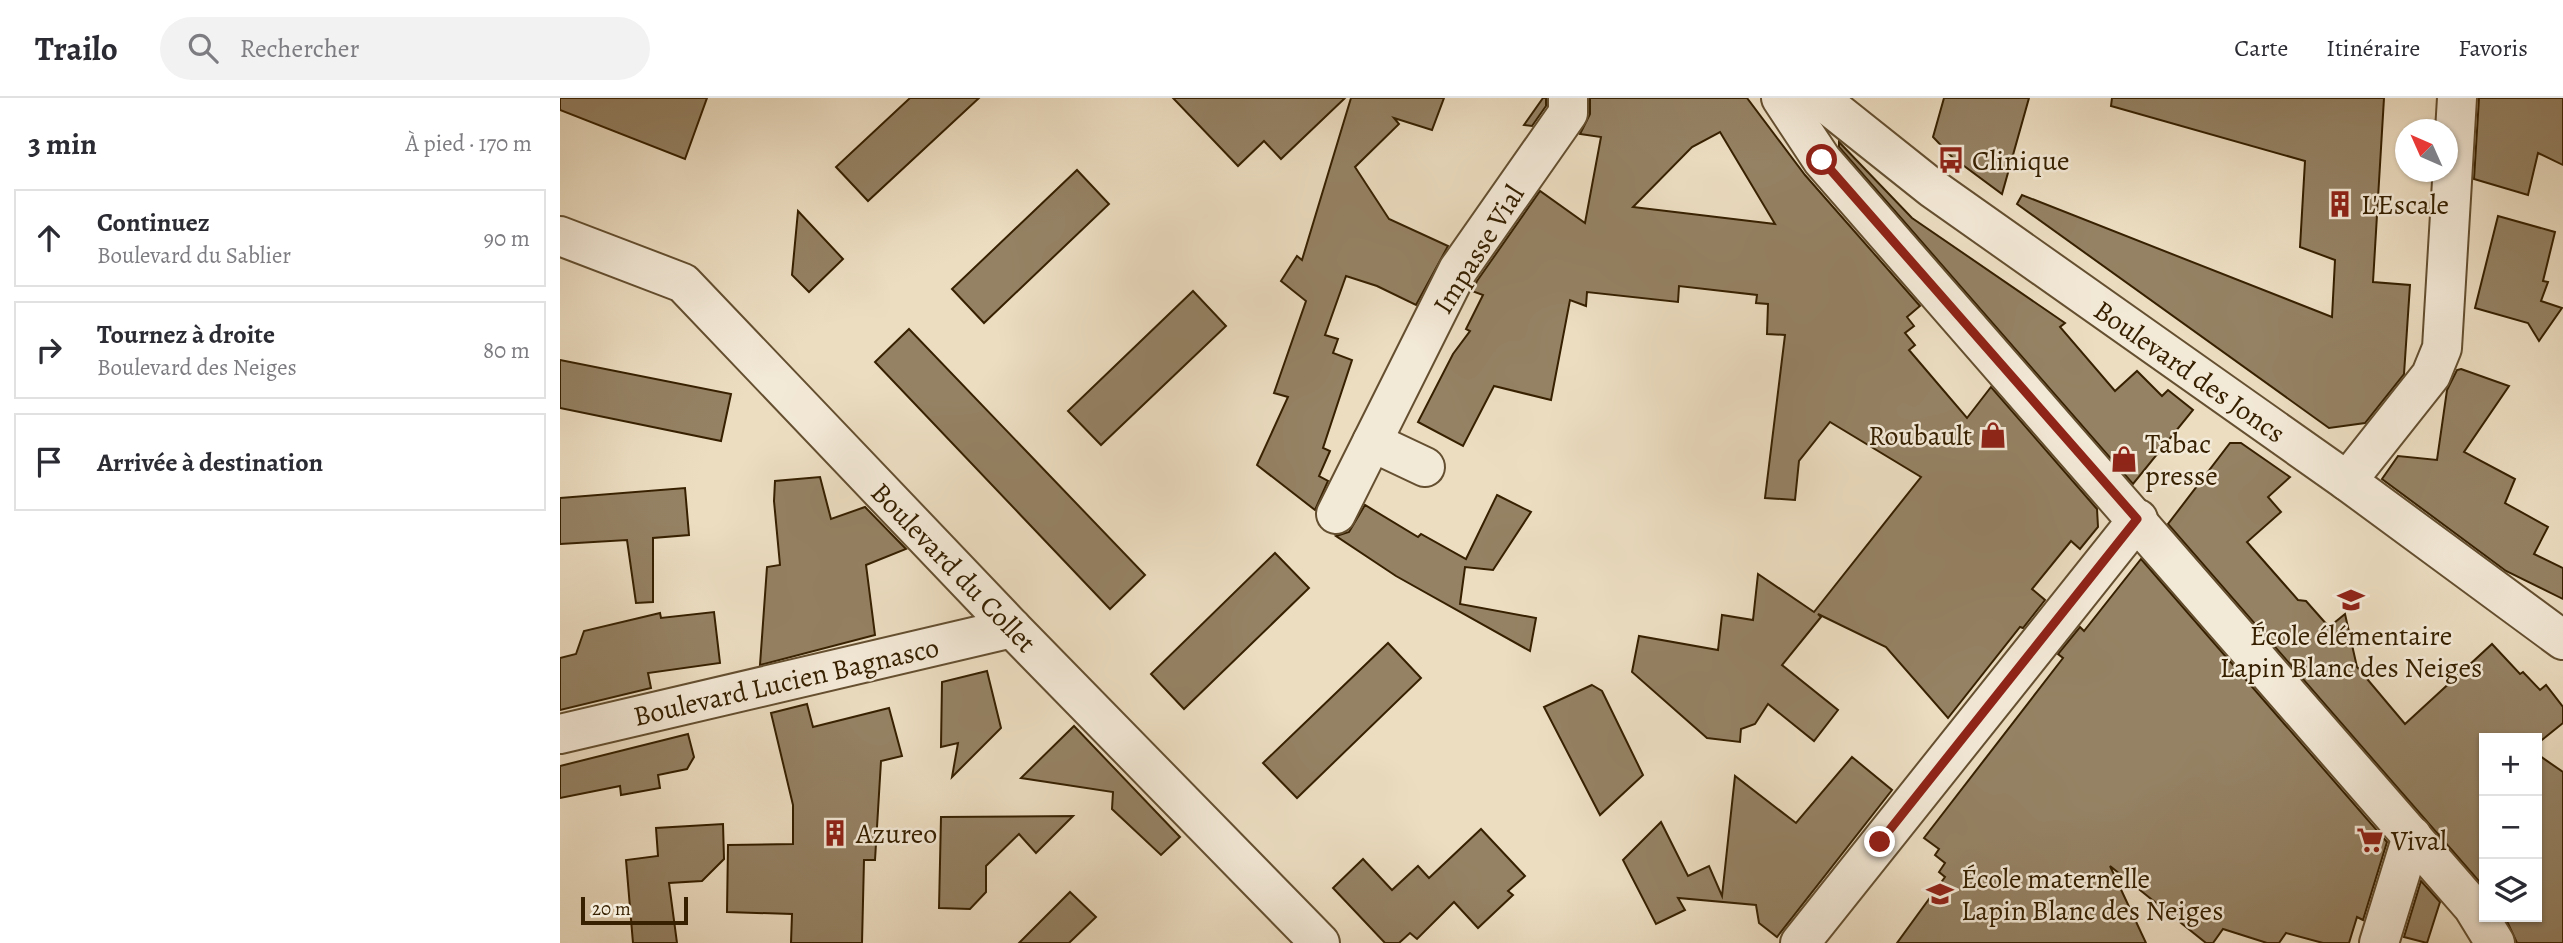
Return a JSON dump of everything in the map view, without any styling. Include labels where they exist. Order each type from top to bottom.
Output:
[{"type":"street","name":"Impasse Vial","points":[[1336,514],[1458,270],[1568,113],[1568,98]]},
{"type":"street","points":[[1782,98],[1822,160],[2412,836],[2473,907],[2495,943]]},
{"type":"street","name":"Boulevard des Joncs","points":[[1819,98],[1932,188],[2347,481],[2563,640]]},
{"type":"street","points":[[2347,481],[2408,408],[2431,375],[2442,348],[2456,98]]},
{"type":"street","name":"Boulevard du Collet","points":[[560,236],[683,283],[1012,628],[1320,943]]},
{"type":"street","points":[[1372,442],[1426,467]]},
{"type":"street","points":[[1800,943],[2137,519]]},
{"type":"street","name":"Boulevard Lucien Bagnasco","points":[[560,734],[1012,628]]},
{"type":"street","points":[[2379,943],[2412,836]]},
{"type":"building","points":[[560,98],[707,98],[685,159],[560,110]]},
{"type":"building","points":[[910,98],[979,98],[868,201],[836,167]]},
{"type":"building","points":[[1173,98],[1345,98],[1281,159],[1264,141],[1238,166]]},
{"type":"building","points":[[1351,98],[1444,98],[1432,130],[1394,118],[1399,124],[1355,167],[1389,219],[1448,246],[1416,305],[1377,286],[1346,276],[1325,335],[1338,339],[1333,353],[1352,360],[1323,448],[1330,451],[1319,476],[1328,481],[1315,510],[1257,465],[1288,397],[1274,393],[1306,301],[1281,281],[1297,256],[1302,260]]},
{"type":"building","points":[[1543,98],[1546,98],[1546,106],[1532,126],[1524,125]]},
{"type":"building","points":[[1590,98],[1747,98],[1805,175],[1920,306],[1907,317],[1914,326],[1905,333],[1915,345],[1909,350],[1967,418],[1991,387],[2097,509],[2098,527],[2080,549],[2071,541],[2032,589],[2045,600],[2023,628],[2020,627],[1948,718],[1886,647],[1818,614],[1821,617],[1782,665],[1838,710],[1814,741],[1768,704],[1755,724],[1741,729],[1740,742],[1707,738],[1632,672],[1639,636],[1718,650],[1722,615],[1753,620],[1758,574],[1814,612],[1921,477],[1830,422],[1799,461],[1795,500],[1765,498],[1785,335],[1767,334],[1768,304],[1756,303],[1757,295],[1679,286],[1678,302],[1587,292],[1586,306],[1570,300],[1551,400],[1494,386],[1463,446],[1418,422],[1453,354],[1470,331],[1466,329],[1483,295],[1472,291],[1477,281],[1540,191],[1585,223],[1601,137],[1580,134],[1590,114]],"holes":[[[1720,132],[1775,224],[1633,207],[1692,147]]]},
{"type":"building","points":[[1944,98],[2029,98],[2002,194],[1952,157],[1933,137]]},
{"type":"building","points":[[2112,98],[2384,98],[2373,282],[2410,285],[2404,374],[2365,423],[2329,428],[2017,204],[2022,195],[2332,317],[2335,260],[2300,247],[2305,161],[2111,106]]},
{"type":"building","points":[[2479,98],[2563,98],[2563,165],[2538,153],[2528,195],[2474,179]]},
{"type":"building","points":[[1839,142],[1912,218],[2065,323],[2060,327],[2115,391],[2137,371],[2162,396],[2168,390],[2193,410],[2133,484],[1839,147]]},
{"type":"building","points":[[1077,170],[1109,204],[984,323],[952,289]]},
{"type":"building","points":[[798,211],[843,259],[809,292],[792,275]]},
{"type":"building","points":[[2498,216],[2555,232],[2543,281],[2548,282],[2541,301],[2562,308],[2539,341],[2528,323],[2475,308]]},
{"type":"building","points":[[1193,291],[1226,326],[1101,445],[1068,411]]},
{"type":"building","points":[[909,329],[1145,575],[1110,609],[875,362]]},
{"type":"building","points":[[560,360],[731,394],[721,441],[560,408]]},
{"type":"building","points":[[2461,369],[2509,386],[2464,452],[2515,479],[2505,503],[2548,527],[2534,554],[2563,568],[2563,599],[2506,571],[2382,479],[2398,456],[2437,460],[2447,390],[2457,370]]},
{"type":"building","points":[[2230,443],[2241,443],[2290,477],[2268,497],[2281,512],[2247,542],[2298,600],[2306,601],[2329,627],[2345,614],[2357,667],[2405,724],[2492,644],[2520,674],[2523,672],[2540,690],[2546,685],[2563,707],[2563,723],[2542,740],[2542,733],[2479,733],[2479,881],[2168,524]]},
{"type":"building","points":[[820,477],[831,519],[865,507],[906,549],[866,565],[875,635],[760,665],[767,567],[780,565],[774,501],[775,481]]},
{"type":"building","points":[[685,488],[689,535],[653,538],[653,602],[636,603],[627,540],[560,544],[560,498]]},
{"type":"building","points":[[1497,495],[1531,512],[1493,570],[1465,567],[1460,604],[1536,618],[1530,651],[1396,576],[1336,536],[1349,532],[1365,505],[1418,537],[1421,534],[1466,559]]},
{"type":"building","points":[[1275,553],[1309,588],[1184,709],[1151,674]]},
{"type":"building","points":[[2141,559],[2387,842],[2363,920],[2357,917],[2349,943],[2323,943],[2286,933],[2279,943],[2267,943],[2223,929],[2213,943],[2206,943],[2110,866],[2146,943],[1897,943],[1945,877],[1939,872],[1945,863],[1935,855],[1939,849],[1924,838],[2063,658],[2058,654],[2080,627],[2084,631]]},
{"type":"building","points":[[714,612],[720,663],[648,673],[651,688],[560,710],[560,658],[576,654],[584,631],[660,613],[661,618]]},
{"type":"building","points":[[1388,643],[1421,678],[1297,798],[1263,763]]},
{"type":"building","points":[[987,671],[1001,728],[952,777],[958,743],[941,747],[942,682]]},
{"type":"building","points":[[1592,685],[1602,691],[1643,775],[1600,815],[1544,707]]},
{"type":"building","name":"Azureo","points":[[807,704],[813,727],[889,708],[902,756],[881,761],[875,860],[864,860],[862,943],[791,943],[792,914],[727,912],[728,845],[793,844],[793,805],[771,713]]},
{"type":"building","points":[[1074,726],[1180,837],[1161,855],[1112,809],[1113,792],[1021,778]]},
{"type":"building","points":[[688,734],[694,757],[687,769],[658,775],[660,788],[621,795],[620,786],[560,798],[560,766]]},
{"type":"building","points":[[1852,757],[1892,790],[1777,937],[1759,923],[1756,905],[1678,898],[1685,910],[1656,924],[1623,860],[1661,822],[1688,876],[1709,866],[1722,896],[1735,776],[1796,823]]},
{"type":"building","points":[[2542,757],[2563,772],[2563,943],[2517,943],[2507,922],[2542,922]]},
{"type":"building","points":[[1073,816],[1036,853],[1019,834],[986,866],[986,892],[970,909],[939,908],[941,817]]},
{"type":"building","points":[[723,824],[724,859],[702,881],[669,883],[677,943],[633,943],[626,860],[658,856],[656,828]]},
{"type":"building","points":[[1481,829],[1525,876],[1508,891],[1513,895],[1478,928],[1454,902],[1417,939],[1410,933],[1399,943],[1385,943],[1333,888],[1363,859],[1392,890],[1418,866],[1429,878]]},
{"type":"building","points":[[2421,881],[2440,902],[2427,943],[2404,937]]},
{"type":"building","points":[[1070,892],[1096,917],[1069,943],[1019,943]]},
{"type":"place","name":"Clinique","points":[[1951,160]]},
{"type":"place","name":"L'Escale","points":[[2340,204]]},
{"type":"place","name":"Roubault","points":[[1993,435]]},
{"type":"place","name":"Tabac presse","points":[[2124,459]]},
{"type":"place","name":"École élémentaire Lapin Blanc des Neiges","points":[[2351,600]]},
{"type":"place","name":"Azureo","points":[[835,833]]},
{"type":"place","name":"Vival","points":[[2370,840]]},
{"type":"place","name":"École maternelle Lapin Blanc des Neiges","points":[[1940,894]]},
{"type":"route","points":[[1822,160],[2137,519],[1880,842]]}]
